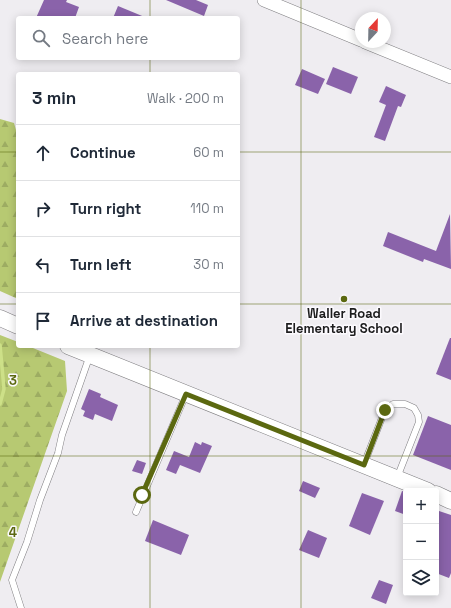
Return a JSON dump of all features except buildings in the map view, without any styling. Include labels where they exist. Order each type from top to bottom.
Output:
[{"type":"street","points":[[264,0],[355,38]]},
{"type":"street","points":[[381,48],[451,77]]},
{"type":"street","points":[[0,318],[16,325]]},
{"type":"street","points":[[73,348],[421,488]]},
{"type":"street","points":[[439,495],[451,501]]},
{"type":"lane","points":[[21,608],[12,580],[58,453],[62,434],[90,355]]},
{"type":"lane","points":[[136,512],[186,394]]},
{"type":"lane","points":[[364,465],[385,410],[393,404],[405,404],[414,408],[418,415],[419,422],[397,478]]},
{"type":"green space","points":[[0,119],[14,123],[16,130],[16,298],[0,291]]},
{"type":"green space","points":[[0,335],[16,341],[16,348],[33,348],[65,361],[67,391],[0,582]]},
{"type":"waterway","points":[[0,345],[4,389],[0,404]]},
{"type":"place","name":"Waller Road Elementary School","points":[[344,299]]},
{"type":"route","points":[[142,495],[186,394],[364,465],[385,410]]}]
